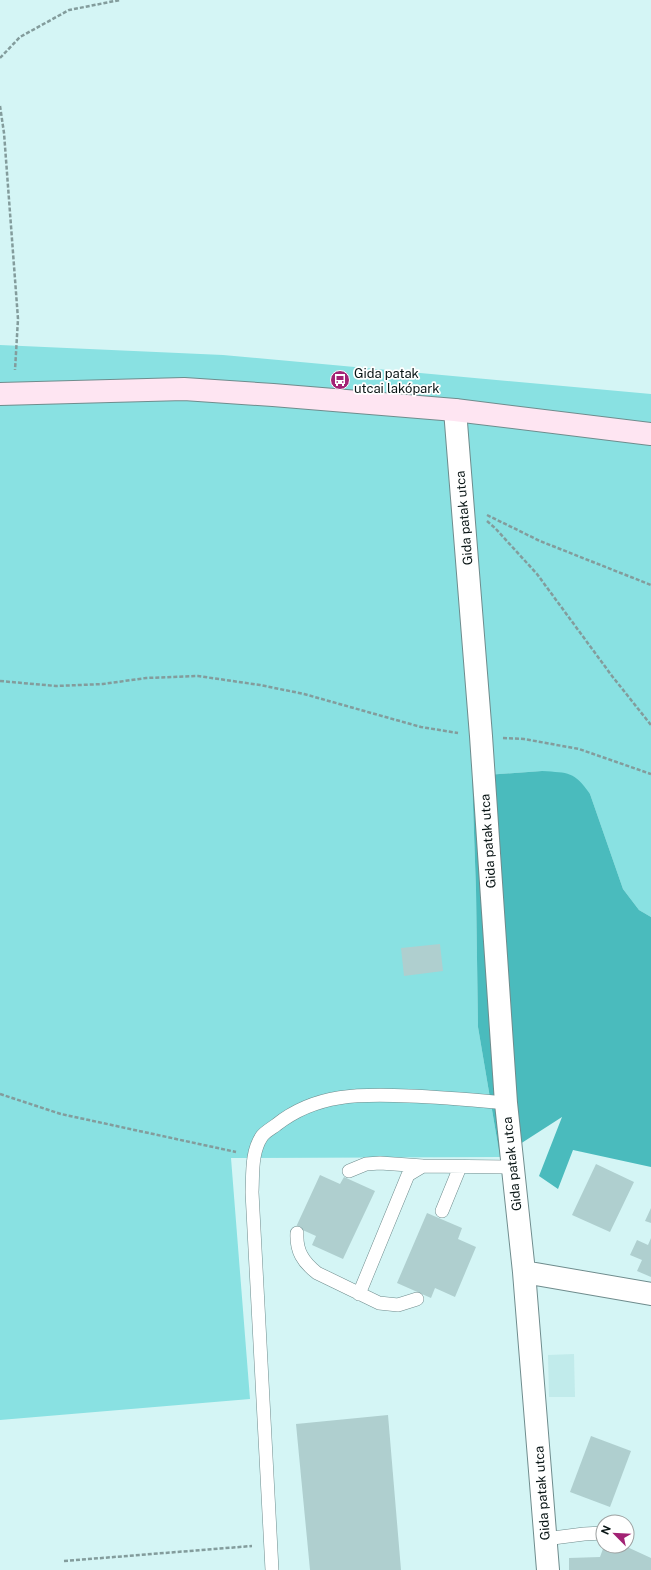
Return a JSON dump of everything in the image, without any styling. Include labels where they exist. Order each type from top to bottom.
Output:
[{"type":"main road","points":[[6,393],[184,389],[455,410],[651,434]]},
{"type":"street","name":"Gida patak utca","points":[[455,410],[481,736],[506,1103],[524,1272],[548,1570]]},
{"type":"street","points":[[524,1272],[651,1294]]},
{"type":"lane","points":[[272,1570],[272,1545],[252,1192],[254,1156],[262,1136],[282,1120],[302,1108],[330,1099],[358,1095],[447,1097],[506,1103]]},
{"type":"lane","points":[[349,1171],[366,1164],[380,1163],[460,1167],[512,1166]]},
{"type":"lane","points":[[359,1294],[408,1175],[423,1166]]},
{"type":"lane","points":[[442,1211],[460,1167]]},
{"type":"lane","points":[[297,1233],[297,1242],[302,1259],[317,1273],[379,1303],[398,1305],[417,1298]]},
{"type":"lane","points":[[545,1539],[595,1532]]},
{"type":"path","points":[[0,58],[20,36],[69,10],[120,0]]},
{"type":"path","points":[[0,106],[4,133],[18,319],[6,393]]},
{"type":"path","points":[[463,503],[540,541],[651,585]]},
{"type":"path","points":[[463,503],[495,528],[537,574],[612,676],[651,725]]},
{"type":"path","points":[[0,681],[56,686],[103,684],[146,678],[198,676],[260,685],[297,693],[421,727],[481,736],[524,739],[579,749],[651,774]]},
{"type":"path","points":[[0,1094],[61,1114],[254,1156]]},
{"type":"path","points":[[64,1561],[272,1545]]},
{"type":"shaded area","points":[[0,345],[223,355],[651,394],[651,917],[639,910],[623,889],[590,794],[542,771],[472,776],[476,890],[478,1027],[500,1157],[231,1158],[250,1399],[0,1420]]},
{"type":"shaded area","points":[[542,771],[565,773],[575,777],[590,794],[623,889],[639,910],[651,917],[651,1167],[573,1150],[558,1189],[539,1176],[562,1117],[500,1157],[478,1027],[476,890],[472,776]]},
{"type":"shaded area","points":[[574,1354],[575,1397],[549,1397],[548,1355]]},
{"type":"building","points":[[440,944],[443,971],[404,976],[401,948]]},
{"type":"building","points":[[596,1164],[634,1182],[610,1232],[572,1215]]},
{"type":"building","points":[[320,1175],[340,1184],[344,1177],[375,1191],[343,1259],[312,1245],[316,1236],[296,1227]]},
{"type":"building","points":[[651,1208],[651,1223],[645,1221]]},
{"type":"building","points":[[427,1213],[462,1228],[458,1239],[476,1247],[455,1297],[435,1288],[431,1298],[397,1283]]},
{"type":"building","points":[[651,1238],[651,1277],[637,1271],[642,1260],[630,1255],[637,1240],[648,1245]]},
{"type":"building","points":[[388,1415],[401,1570],[310,1570],[296,1424]]},
{"type":"building","points":[[591,1436],[631,1451],[610,1507],[570,1492]]},
{"type":"building","points":[[635,1551],[651,1558],[651,1570],[569,1570],[569,1558],[600,1557],[601,1554],[635,1554]]},
{"type":"place","name":"Gida patak utcai lakópark","points":[[340,380]]}]
